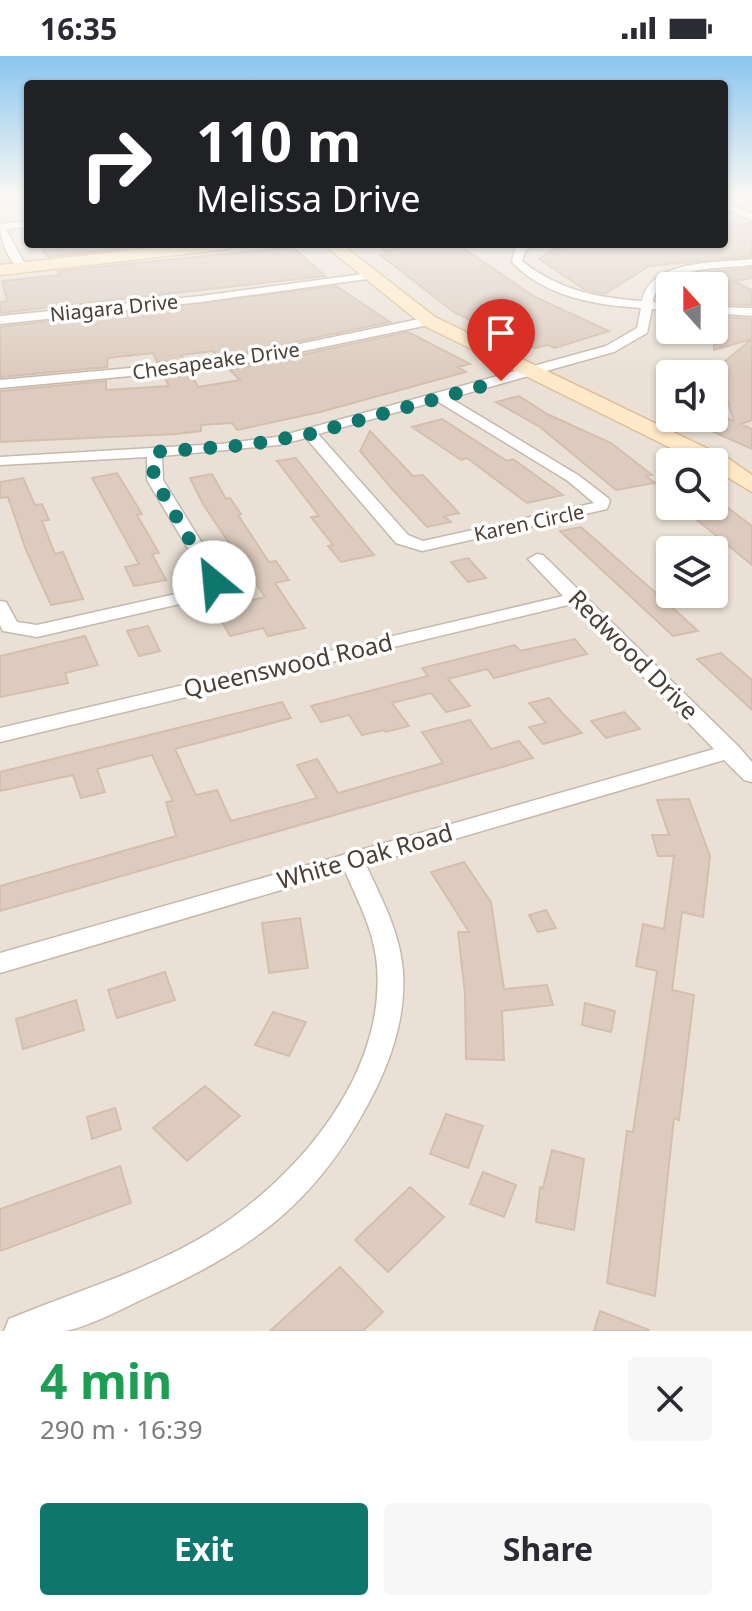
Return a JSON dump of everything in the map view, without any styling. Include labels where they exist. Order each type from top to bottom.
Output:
[{"type":"street","points":[[15,256],[22,268]]},
{"type":"street","points":[[0,270],[130,256]]},
{"type":"street","points":[[345,256],[429,321],[721,464],[752,485]]},
{"type":"street","points":[[518,256],[517,262],[553,287],[605,301],[656,306]]},
{"type":"street","points":[[0,461],[247,445],[310,434],[610,349],[643,330],[652,285],[665,277],[752,262]]},
{"type":"street","name":"Niagara Drive","points":[[0,320],[201,299],[370,276]]},
{"type":"street","points":[[728,311],[752,312]]},
{"type":"street","name":"Chesapeake Drive","points":[[0,384],[198,368],[429,321]]},
{"type":"street","name":"Karen Circle","points":[[310,434],[402,539],[410,544],[422,546],[601,506],[602,501],[573,478],[441,398]]},
{"type":"street","points":[[0,606],[10,627],[37,631],[195,595],[212,587],[214,577],[155,480],[155,452]]},
{"type":"street","name":"Redwood Drive","points":[[537,559],[752,775]]},
{"type":"street","name":"Queenswood Road","points":[[0,735],[576,598]]},
{"type":"street","name":"White Oak Road","points":[[0,963],[730,751]]},
{"type":"street","points":[[21,1331],[164,1275],[216,1247],[278,1204],[308,1175],[344,1128],[384,1032],[391,986],[389,954],[352,861]]},
{"type":"shaded area","points":[[0,256],[752,256],[752,1331],[0,1331]]},
{"type":"building","points":[[210,256],[302,256],[325,276],[0,313],[0,302],[7,301],[2,281],[60,275],[58,271]]},
{"type":"building","points":[[381,256],[474,256],[535,297],[609,331],[555,348],[548,345],[535,348],[455,313]]},
{"type":"building","points":[[544,256],[752,256],[649,266],[605,294],[584,289],[539,259]]},
{"type":"building","points":[[752,268],[752,278],[734,281],[752,290],[752,305],[728,304],[728,272],[715,272]]},
{"type":"building","points":[[336,286],[390,322],[228,356],[218,357],[213,351],[181,355],[184,360],[157,362],[153,353],[108,358],[107,367],[0,377],[0,327]]},
{"type":"building","points":[[728,317],[752,319],[752,339],[714,350],[714,344],[728,344]]},
{"type":"building","points":[[408,332],[470,364],[458,367],[466,372],[320,412],[237,430],[232,423],[201,425],[201,431],[176,434],[0,442],[0,391],[106,381],[106,390],[169,386],[164,376],[191,373],[198,387],[240,380],[230,370]]},
{"type":"building","points":[[752,339],[752,420],[741,424],[752,429],[752,449],[714,432],[728,432],[728,418],[734,421],[728,402],[727,360]]},
{"type":"building","points":[[519,396],[547,414],[611,443],[652,475],[646,476],[655,483],[616,490],[540,427],[496,402]]},
{"type":"building","points":[[442,419],[507,461],[513,459],[563,495],[527,503],[467,458],[461,460],[412,427]]},
{"type":"building","points":[[370,431],[413,476],[423,475],[459,513],[444,516],[451,522],[427,527],[392,489],[360,451]]},
{"type":"building","points":[[296,458],[374,555],[341,562],[328,546],[333,545],[311,517],[319,516],[277,461]]},
{"type":"building","points":[[117,473],[142,514],[137,515],[159,553],[152,554],[166,580],[134,586],[125,567],[139,564],[92,478]]},
{"type":"building","points":[[212,474],[226,499],[230,498],[241,514],[238,515],[269,562],[276,561],[289,580],[275,583],[305,628],[268,636],[263,628],[230,636],[215,609],[265,597],[203,504],[190,478]]},
{"type":"building","points":[[23,478],[35,505],[42,504],[49,520],[42,521],[55,554],[63,552],[83,599],[51,605],[26,550],[8,497],[0,498],[0,482]]},
{"type":"building","points":[[728,508],[752,526],[752,565],[728,545],[728,536],[717,536],[697,520],[728,520]]},
{"type":"building","points":[[581,527],[656,594],[656,608],[672,608],[698,631],[673,636],[560,531]]},
{"type":"building","points":[[468,558],[486,578],[468,582],[451,562]]},
{"type":"building","points":[[148,626],[160,651],[139,656],[127,631]]},
{"type":"building","points":[[85,636],[98,665],[65,673],[68,683],[0,697],[0,656]]},
{"type":"building","points":[[575,639],[587,654],[494,678],[487,669],[448,679],[470,706],[446,712],[431,693],[392,703],[409,726],[386,732],[362,735],[349,715],[321,722],[311,706],[428,676],[422,668],[515,645],[520,651]]},
{"type":"building","points":[[721,653],[752,680],[752,710],[697,659]]},
{"type":"building","points":[[549,698],[582,733],[543,744],[529,727],[546,723],[529,703]]},
{"type":"building","points":[[282,702],[291,718],[175,749],[196,795],[217,790],[231,821],[317,798],[297,765],[317,759],[338,793],[443,763],[422,732],[470,720],[491,749],[519,741],[533,758],[0,911],[0,886],[176,836],[166,802],[173,801],[152,755],[97,769],[105,792],[81,798],[73,775],[0,791],[0,772]]},
{"type":"building","points":[[624,712],[640,729],[606,738],[591,721]]},
{"type":"building","points":[[689,799],[710,856],[703,917],[682,912],[672,990],[694,995],[679,1120],[674,1118],[655,1296],[607,1283],[627,1131],[633,1132],[657,971],[636,966],[643,924],[664,929],[674,856],[658,856],[652,835],[669,835],[657,800]]},
{"type":"building","points":[[464,862],[491,902],[504,989],[547,985],[553,1005],[502,1011],[504,1060],[466,1059],[465,994],[458,932],[469,932],[431,872]]},
{"type":"building","points":[[546,910],[556,928],[538,932],[529,915]]},
{"type":"building","points":[[300,918],[308,968],[269,973],[262,923]]},
{"type":"building","points":[[165,972],[175,1000],[117,1018],[108,990]]},
{"type":"building","points":[[76,1000],[84,1030],[23,1049],[16,1019]]},
{"type":"building","points":[[585,1003],[615,1011],[611,1032],[582,1025]]},
{"type":"building","points":[[273,1012],[306,1022],[289,1056],[255,1045]]},
{"type":"building","points":[[205,1086],[240,1116],[187,1161],[153,1128]]},
{"type":"building","points":[[115,1108],[121,1129],[92,1139],[87,1117]]},
{"type":"building","points":[[446,1114],[483,1126],[468,1168],[430,1154]]},
{"type":"building","points":[[552,1150],[584,1159],[574,1230],[536,1222],[540,1187],[543,1188]]},
{"type":"building","points":[[120,1166],[131,1203],[0,1251],[0,1209]]},
{"type":"building","points":[[483,1172],[516,1185],[504,1217],[470,1204]]},
{"type":"building","points":[[410,1187],[444,1217],[388,1272],[355,1240]]},
{"type":"building","points":[[340,1267],[383,1312],[363,1331],[270,1331]]},
{"type":"building","points":[[600,1311],[649,1330],[649,1331],[594,1331]]},
{"type":"route","points":[[214,582],[214,577],[155,480],[155,452],[278,441],[501,381]]}]
